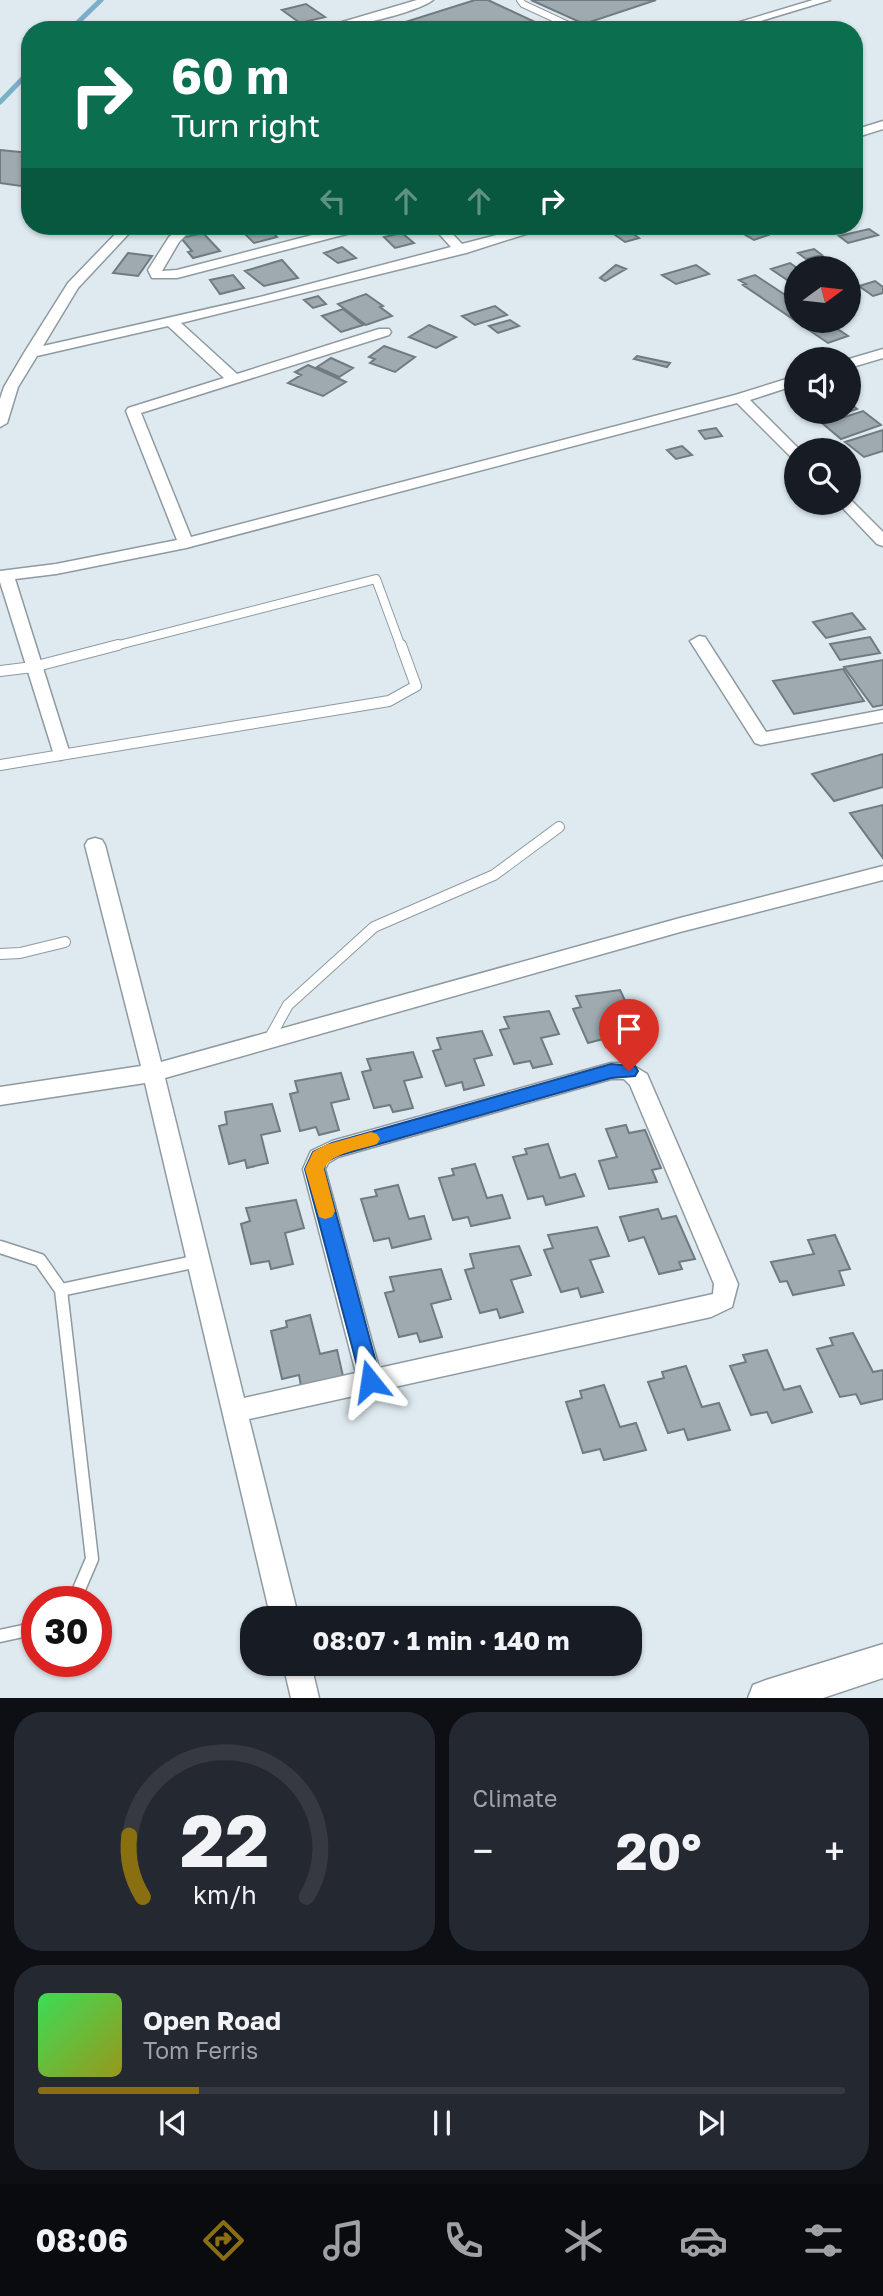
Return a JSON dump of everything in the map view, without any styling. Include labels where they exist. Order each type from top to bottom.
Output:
[{"type":"street","points":[[358,21],[428,0]]},
{"type":"street","points":[[749,21],[820,0]]},
{"type":"street","points":[[863,131],[883,125]]},
{"type":"street","points":[[0,423],[11,387],[73,286],[121,235]]},
{"type":"street","points":[[179,235],[155,270],[158,275],[177,274],[326,235]]},
{"type":"street","points":[[447,235],[461,250]]},
{"type":"street","points":[[31,353],[171,322],[514,235]]},
{"type":"street","points":[[171,322],[234,379]]},
{"type":"street","points":[[186,543],[134,411],[384,332]]},
{"type":"street","points":[[861,360],[883,353]]},
{"type":"street","points":[[61,754],[3,576],[56,569],[186,543],[740,398],[784,384]]},
{"type":"street","points":[[740,398],[784,442]]},
{"type":"street","points":[[858,515],[883,541]]},
{"type":"street","points":[[699,641],[761,739],[883,716]]},
{"type":"street","points":[[95,845],[282,1606]]},
{"type":"street","points":[[0,1096],[153,1073],[680,925],[883,873]]},
{"type":"street","points":[[234,1411],[711,1307],[724,1300],[726,1284],[639,1080],[629,1071],[611,1071],[332,1150],[319,1157],[314,1169],[370,1381]]},
{"type":"street","points":[[766,1698],[883,1661]]},
{"type":"street","points":[[300,1676],[305,1698]]},
{"type":"lane","points":[[520,0],[523,4],[560,21]]},
{"type":"lane","points":[[0,671],[33,667],[376,579],[416,686],[388,701],[0,765]]},
{"type":"lane","points":[[269,1039],[288,1005],[374,927],[494,875],[559,827]]},
{"type":"lane","points":[[0,954],[20,953],[65,942]]},
{"type":"lane","points":[[0,1247],[40,1260],[61,1290],[92,1559],[80,1586]]},
{"type":"lane","points":[[61,1290],[199,1261]]},
{"type":"lane","points":[[0,1636],[21,1631]]},
{"type":"building","points":[[475,0],[488,0],[533,21],[408,21]]},
{"type":"building","points":[[531,0],[656,0],[593,21],[577,21]]},
{"type":"building","points":[[306,4],[325,17],[297,21],[282,10]]},
{"type":"building","points":[[0,150],[21,152],[21,186],[0,183]]},
{"type":"building","points":[[869,229],[878,235],[848,243],[839,236],[863,235],[863,230]]},
{"type":"building","points":[[205,235],[220,251],[193,258],[188,252],[192,251],[181,238]]},
{"type":"building","points":[[246,235],[277,237],[254,243]]},
{"type":"building","points":[[404,235],[414,243],[395,248],[384,237]]},
{"type":"building","points":[[615,235],[635,235],[639,238],[625,242]]},
{"type":"building","points":[[745,235],[768,235],[754,240]]},
{"type":"building","points":[[342,247],[356,258],[338,263],[324,253]]},
{"type":"building","points":[[814,249],[822,255],[802,256],[798,253]]},
{"type":"building","points":[[128,253],[152,256],[138,276],[113,273]]},
{"type":"building","points":[[282,260],[298,278],[264,286],[245,271]]},
{"type":"building","points":[[616,265],[626,269],[605,281],[600,278]]},
{"type":"building","points":[[696,265],[709,274],[676,284],[662,275]]},
{"type":"building","points":[[784,265],[784,278],[771,269]]},
{"type":"building","points":[[233,275],[244,288],[220,294],[210,280]]},
{"type":"building","points":[[755,275],[784,294],[784,313],[743,285],[746,284],[739,280]]},
{"type":"building","points":[[875,281],[883,287],[883,293],[873,296],[861,285]]},
{"type":"building","points":[[366,294],[392,316],[366,325],[338,304]]},
{"type":"building","points":[[318,296],[326,304],[313,308],[304,300]]},
{"type":"building","points":[[495,306],[507,315],[475,325],[462,316]]},
{"type":"building","points":[[343,309],[363,325],[341,332],[322,316]]},
{"type":"building","points":[[510,320],[519,326],[498,333],[489,326]]},
{"type":"building","points":[[429,325],[456,337],[436,348],[409,337]]},
{"type":"building","points":[[813,333],[844,333],[848,336],[828,343]]},
{"type":"building","points":[[384,346],[415,357],[395,372],[370,363],[375,359],[369,357]]},
{"type":"building","points":[[637,356],[670,363],[667,367],[634,359]]},
{"type":"building","points":[[331,358],[353,368],[339,377],[317,367]]},
{"type":"building","points":[[308,365],[346,382],[323,396],[288,383],[301,375],[295,372]]},
{"type":"building","points":[[861,412],[881,425],[840,438],[823,424],[861,424]]},
{"type":"building","points":[[716,428],[722,436],[705,439],[699,431]]},
{"type":"building","points":[[883,430],[883,451],[864,457],[861,455],[861,438],[858,438]]},
{"type":"building","points":[[682,446],[692,455],[676,459],[667,450]]},
{"type":"building","points":[[852,613],[865,629],[826,638],[813,622]]},
{"type":"building","points":[[870,637],[880,653],[840,660],[830,644]]},
{"type":"building","points":[[883,660],[883,705],[873,707],[844,667]]},
{"type":"building","points":[[843,669],[864,701],[794,714],[773,681]]},
{"type":"building","points":[[883,754],[883,787],[834,801],[812,774]]},
{"type":"building","points":[[883,805],[883,858],[850,813]]},
{"type":"building","points":[[620,990],[631,1013],[614,1017],[625,1042],[606,1047],[603,1039],[588,1043],[573,1009],[581,1007],[576,996]]},
{"type":"building","points":[[549,1011],[559,1034],[541,1038],[552,1064],[533,1068],[530,1061],[514,1064],[500,1030],[509,1028],[504,1017]]},
{"type":"building","points":[[482,1031],[492,1055],[474,1059],[484,1085],[464,1090],[462,1082],[446,1086],[433,1051],[441,1049],[437,1038]]},
{"type":"building","points":[[413,1052],[422,1077],[404,1081],[413,1108],[393,1112],[390,1105],[374,1108],[362,1072],[371,1070],[367,1059]]},
{"type":"building","points":[[341,1073],[349,1099],[331,1103],[339,1130],[319,1135],[316,1127],[300,1131],[290,1094],[298,1092],[295,1081]]},
{"type":"building","points":[[272,1104],[280,1131],[261,1135],[268,1163],[247,1168],[245,1160],[229,1164],[219,1126],[227,1124],[225,1112]]},
{"type":"building","points":[[626,1125],[629,1133],[645,1130],[661,1168],[652,1170],[657,1182],[609,1189],[599,1161],[617,1157],[606,1129]]},
{"type":"building","points":[[548,1144],[560,1178],[575,1174],[584,1196],[546,1205],[543,1196],[528,1199],[513,1157],[527,1154],[525,1149]]},
{"type":"building","points":[[475,1164],[487,1198],[502,1195],[510,1218],[471,1226],[468,1217],[453,1220],[439,1178],[454,1175],[452,1169]]},
{"type":"building","points":[[398,1185],[409,1219],[424,1216],[431,1239],[392,1248],[389,1238],[374,1241],[361,1199],[377,1196],[375,1190]]},
{"type":"building","points":[[296,1200],[304,1228],[285,1233],[293,1264],[271,1269],[269,1261],[251,1264],[241,1224],[250,1221],[246,1208]]},
{"type":"building","points":[[658,1209],[662,1219],[676,1216],[695,1259],[679,1262],[682,1269],[659,1274],[644,1237],[629,1241],[620,1217]]},
{"type":"building","points":[[597,1227],[609,1256],[590,1260],[603,1292],[581,1297],[578,1288],[561,1292],[544,1250],[553,1248],[548,1235]]},
{"type":"building","points":[[835,1235],[850,1269],[839,1271],[844,1285],[793,1295],[787,1281],[780,1282],[771,1262],[814,1254],[808,1240]]},
{"type":"building","points":[[519,1246],[531,1275],[511,1280],[523,1312],[500,1318],[497,1309],[480,1313],[465,1270],[474,1268],[470,1254]]},
{"type":"building","points":[[441,1269],[451,1299],[431,1304],[442,1337],[420,1342],[417,1333],[399,1337],[385,1293],[394,1291],[390,1277]]},
{"type":"building","points":[[310,1315],[320,1354],[337,1350],[343,1376],[301,1386],[299,1375],[282,1379],[271,1331],[287,1327],[286,1321]]},
{"type":"building","points":[[853,1333],[873,1372],[883,1370],[883,1399],[861,1404],[856,1394],[840,1397],[817,1349],[833,1345],[830,1338]]},
{"type":"building","points":[[767,1350],[784,1390],[800,1386],[812,1412],[772,1423],[767,1412],[751,1415],[730,1366],[746,1362],[743,1355]]},
{"type":"building","points":[[686,1366],[702,1407],[719,1403],[730,1430],[688,1440],[684,1429],[668,1433],[648,1382],[664,1378],[662,1372]]},
{"type":"building","points":[[604,1385],[620,1427],[636,1423],[646,1450],[604,1460],[600,1449],[583,1453],[566,1402],[582,1398],[580,1391]]},
{"type":"waterway","points":[[79,21],[101,0]]},
{"type":"waterway","points":[[0,102],[21,80]]},
{"type":"slow traffic","points":[[325,1211],[314,1169],[319,1157],[332,1150],[371,1139]]},
{"type":"route","points":[[370,1381],[314,1169],[319,1157],[332,1150],[611,1071],[629,1071]]}]
